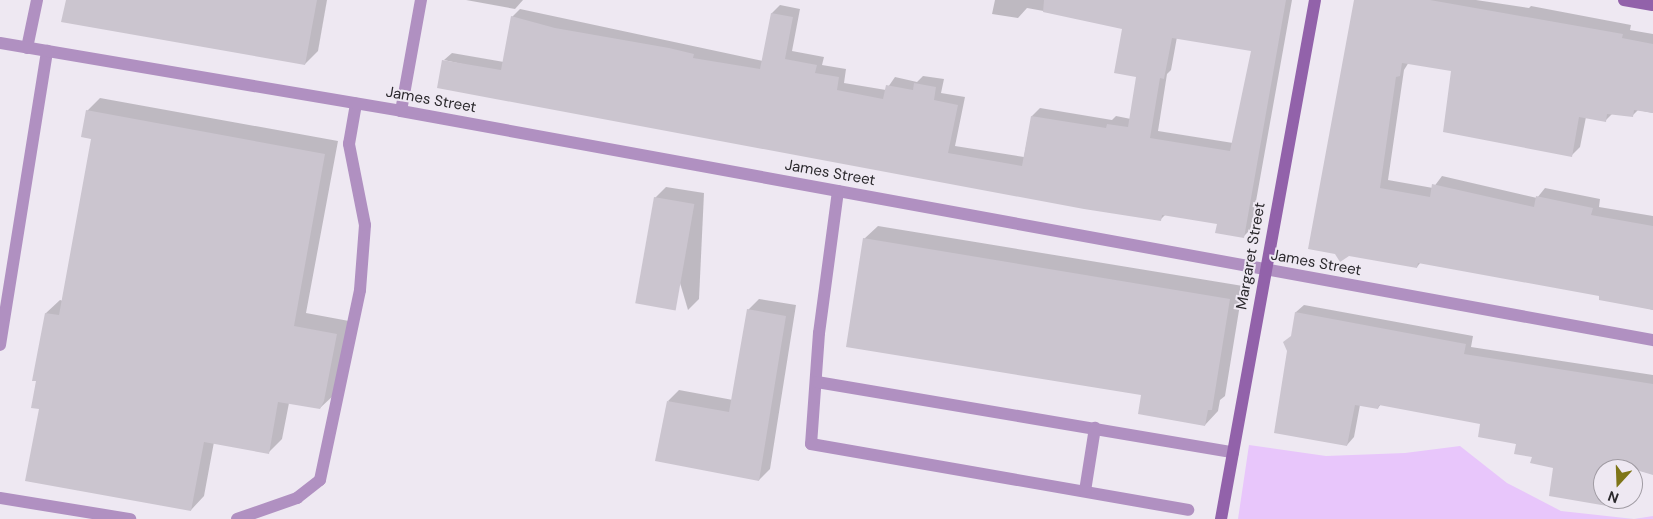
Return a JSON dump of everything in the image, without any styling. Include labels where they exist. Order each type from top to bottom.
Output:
[{"type":"street","points":[[27,48],[37,0]]},
{"type":"street","points":[[401,111],[420,0]]},
{"type":"street","name":"Margaret Street","points":[[1221,519],[1314,0]]},
{"type":"street","points":[[1624,0],[1653,5]]},
{"type":"street","name":"James Street","points":[[0,43],[401,111],[1265,271],[1653,340]]},
{"type":"street","points":[[0,345],[47,51]]},
{"type":"street","points":[[237,519],[297,498],[320,480],[360,290],[364,225],[349,144],[356,104]]},
{"type":"street","points":[[838,191],[820,324],[811,444],[1188,510]]},
{"type":"street","points":[[817,382],[1233,452]]},
{"type":"street","points":[[1085,491],[1096,428]]},
{"type":"street","points":[[0,498],[130,519]]},
{"type":"shaded area","points":[[1249,445],[1326,456],[1405,453],[1460,446],[1507,483],[1561,511],[1634,519],[1238,519]]},
{"type":"shaded area","points":[[1653,516],[1653,519],[1634,519]]},
{"type":"building","points":[[66,0],[317,0],[305,65],[61,22]]},
{"type":"building","points":[[1044,0],[1286,0],[1244,238],[1215,233],[1217,224],[1162,215],[1161,221],[1084,209],[437,88],[442,60],[501,70],[511,16],[555,28],[669,48],[694,54],[693,58],[760,69],[771,13],[793,17],[785,59],[817,65],[815,73],[839,77],[837,90],[883,99],[886,85],[913,90],[914,83],[936,87],[934,100],[958,105],[948,153],[1022,166],[1031,116],[1106,128],[1107,124],[1128,127],[1136,77],[1114,73],[1122,29],[1043,12]],"holes":[[[1172,38],[1251,51],[1230,151],[1150,138],[1160,78],[1164,79]]]},
{"type":"building","points":[[1354,0],[1430,0],[1623,34],[1622,38],[1653,44],[1653,113],[1634,110],[1633,117],[1607,114],[1606,122],[1579,117],[1572,157],[1443,132],[1451,71],[1402,63],[1400,76],[1396,77],[1380,188],[1430,197],[1432,184],[1534,207],[1536,196],[1593,208],[1591,215],[1653,226],[1653,310],[1599,300],[1599,296],[1418,263],[1417,268],[1349,256],[1340,262],[1335,254],[1308,249]]},
{"type":"building","points":[[86,110],[325,154],[294,326],[337,334],[324,401],[320,409],[278,402],[269,454],[204,442],[191,511],[25,481],[39,409],[31,408],[36,381],[32,381],[45,313],[59,315],[91,139],[81,137]]},
{"type":"building","points":[[654,197],[694,204],[676,310],[635,303]]},
{"type":"building","points":[[863,238],[1230,299],[1212,410],[1208,410],[1205,426],[1138,414],[1141,395],[846,347]]},
{"type":"building","points":[[747,309],[786,316],[759,481],[655,461],[667,401],[729,412]]},
{"type":"building","points":[[1295,312],[1466,344],[1464,354],[1653,384],[1653,475],[1643,472],[1643,459],[1593,459],[1593,504],[1549,496],[1553,468],[1530,463],[1532,457],[1514,454],[1516,444],[1478,437],[1480,424],[1379,405],[1378,409],[1355,405],[1347,446],[1274,433],[1287,351],[1283,342],[1291,336]]}]
